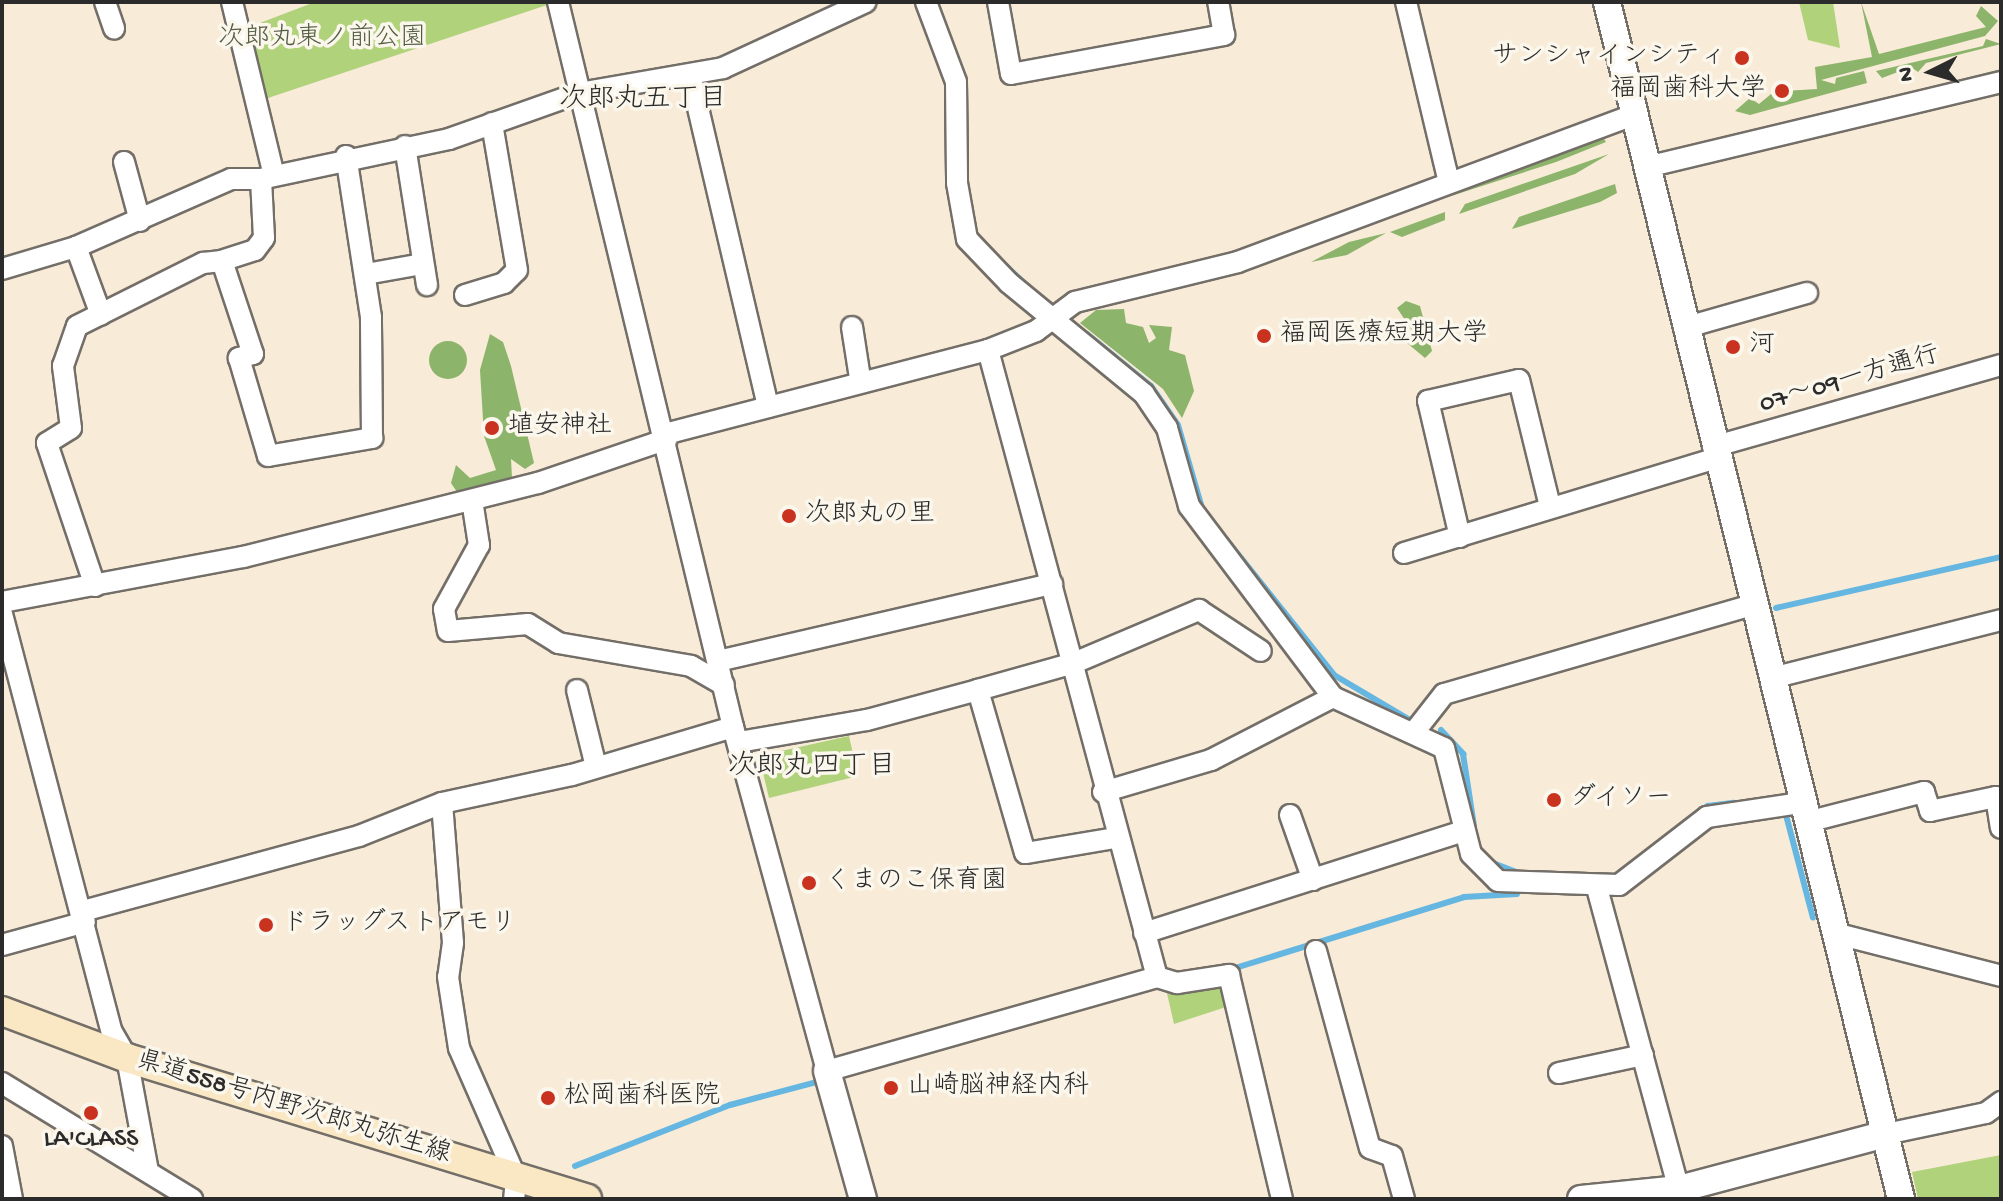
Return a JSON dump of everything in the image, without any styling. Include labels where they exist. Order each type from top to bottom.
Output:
[{"type":"main road","name":"県道558号内野次郎丸弥生線","points":[[2,1011],[127,1058],[515,1188],[587,1199]]},
{"type":"street","points":[[105,2],[114,28]]},
{"type":"street","points":[[95,586],[47,443],[71,428],[63,366],[77,326],[222,261],[255,250],[264,238],[268,177],[232,2]]},
{"type":"street","points":[[558,2],[736,734],[863,1199]]},
{"type":"street","points":[[2,269],[76,247],[231,179],[268,177],[346,156],[405,146],[492,123],[579,93],[691,78],[866,2]]},
{"type":"street","points":[[926,2],[956,82],[960,222],[1009,283],[1144,394],[1167,428],[1189,506],[1333,697],[1415,731],[1444,748],[1471,854],[1498,881],[1597,888],[1643,873],[1707,817],[1804,813],[1924,792],[1930,811],[1998,796],[2001,828]]},
{"type":"street","points":[[998,2],[1011,74],[1224,35],[1218,2]]},
{"type":"street","points":[[1406,2],[1449,182]]},
{"type":"street","points":[[1607,2],[1636,114],[1684,328],[1804,813],[1838,934],[1901,1199]]},
{"type":"street","points":[[691,78],[768,407]]},
{"type":"street","points":[[1647,167],[2001,82]]},
{"type":"street","points":[[2,602],[95,586],[472,500],[666,436],[860,378],[988,350],[1036,331],[1049,316],[1075,302],[1238,262],[1636,114]]},
{"type":"street","points":[[465,295],[504,283],[517,270],[492,123]]},
{"type":"street","points":[[405,146],[427,285]]},
{"type":"street","points":[[222,261],[253,354],[239,358],[268,456],[372,438],[366,274],[346,156]]},
{"type":"street","points":[[124,162],[140,221]]},
{"type":"street","points":[[76,247],[101,315]]},
{"type":"street","points":[[366,274],[422,264]]},
{"type":"street","points":[[1684,328],[1807,293]]},
{"type":"street","points":[[852,327],[860,378]]},
{"type":"street","points":[[988,350],[1074,663],[1115,838],[1144,933],[1167,980]]},
{"type":"street","name":"07～09一方通行","points":[[1404,553],[2001,365]]},
{"type":"street","points":[[1460,537],[1428,401],[1519,380],[1550,506]]},
{"type":"street","points":[[472,500],[479,545],[444,609],[448,631],[528,624],[558,643],[691,666],[724,685]]},
{"type":"street","points":[[718,661],[1052,584]]},
{"type":"street","points":[[1415,731],[1444,694],[1753,605]]},
{"type":"street","points":[[2,945],[84,916],[359,836],[442,803],[736,734],[867,720],[1074,663],[1199,610],[1246,648]]},
{"type":"street","points":[[2,614],[84,916],[112,1032],[127,1058],[148,1171]]},
{"type":"street","points":[[1772,678],[2001,620]]},
{"type":"street","points":[[577,690],[596,767]]},
{"type":"street","points":[[978,690],[1025,853],[1115,838]]},
{"type":"street","points":[[1103,792],[1211,760],[1333,697]]},
{"type":"street","points":[[442,803],[453,943],[448,977],[459,1048],[515,1188]]},
{"type":"street","points":[[1290,815],[1313,880]]},
{"type":"street","points":[[1144,933],[1463,831]]},
{"type":"street","points":[[1597,888],[1679,1189]]},
{"type":"street","points":[[1838,934],[2001,976]]},
{"type":"street","points":[[1316,951],[1370,1148],[1392,1156],[1404,1199]]},
{"type":"street","points":[[830,1078],[1167,980],[1229,975],[1282,1199]]},
{"type":"street","points":[[1559,1073],[1643,1055]]},
{"type":"street","points":[[2,1083],[192,1199]]},
{"type":"street","points":[[1582,1199],[1679,1189],[1886,1134],[1986,1113],[2001,1102]]},
{"type":"street","points":[[2,1146],[12,1199]]},
{"type":"green space","name":"次郎丸東ノ前公園","points":[[315,2],[550,4],[262,100],[244,29]]},
{"type":"green space","points":[[1799,2],[1833,2],[1840,48],[1808,40]]},
{"type":"green space","points":[[1861,2],[1879,54],[1986,27],[1976,16],[1981,6],[1998,21],[1985,36],[1821,80],[1835,84],[1836,78],[1864,71],[1867,83],[1750,115],[1735,111],[1750,98],[1759,104],[1771,94],[1777,100],[1784,91],[1817,89],[1815,67],[1872,57]]},
{"type":"green space","points":[[1986,39],[2001,44],[1926,63],[1918,72],[1911,67],[1882,78],[1876,71],[1983,46]]},
{"type":"green space","points":[[2001,69],[2001,76],[1924,96],[1741,140],[1671,153]]},
{"type":"green space","points":[[1603,137],[1606,142],[1556,162],[1448,197]]},
{"type":"green space","points":[[1609,154],[1575,174],[1459,214],[1465,204]]},
{"type":"green space","points":[[1615,184],[1617,193],[1600,202],[1512,229],[1519,217]]},
{"type":"green space","points":[[1445,212],[1445,220],[1402,237],[1390,232]]},
{"type":"green space","points":[[1386,233],[1347,255],[1311,262],[1349,242]]},
{"type":"green space","points":[[1406,301],[1420,306],[1432,351],[1425,358],[1407,343],[1413,332],[1397,308]]},
{"type":"green space","points":[[1124,309],[1126,323],[1143,327],[1149,343],[1156,338],[1149,325],[1172,327],[1169,350],[1185,355],[1194,391],[1182,418],[1163,389],[1080,323],[1096,310]]},
{"type":"green space","points":[[490,334],[503,342],[534,463],[525,469],[511,459],[512,478],[457,492],[451,483],[456,465],[470,478],[496,470],[484,436],[480,370]]},
{"type":"green space","points":[[448,341],[462,346],[467,360],[462,374],[448,379],[434,374],[429,360],[434,346]]},
{"type":"green space","points":[[849,736],[858,776],[769,798],[759,756]]},
{"type":"green space","points":[[1222,980],[1229,1006],[1174,1024],[1166,989]]},
{"type":"green space","points":[[2001,1155],[2001,1199],[1918,1199],[1912,1172]]},
{"type":"waterway","points":[[1007,267],[1031,289]]},
{"type":"waterway","points":[[1087,334],[1151,386],[1178,425],[1202,508]]},
{"type":"waterway","points":[[1226,539],[1334,675],[1408,719]]},
{"type":"waterway","points":[[1776,608],[2001,557]]},
{"type":"waterway","points":[[1441,730],[1463,754],[1474,826]]},
{"type":"waterway","points":[[1680,826],[1708,806],[1734,803]]},
{"type":"waterway","points":[[1786,815],[1813,918]]},
{"type":"waterway","points":[[1493,863],[1516,872]]},
{"type":"waterway","points":[[1232,969],[1464,897],[1517,894]]},
{"type":"waterway","points":[[1177,974],[1201,972]]},
{"type":"waterway","points":[[575,1166],[730,1105],[824,1080]]},
{"type":"place","name":"サンシャインシティ","points":[[1742,58]]},
{"type":"place","name":"福岡歯科大学","points":[[1782,91]]},
{"type":"place","name":"福岡医療短期大学","points":[[1264,336]]},
{"type":"place","name":"河","points":[[1733,347]]},
{"type":"place","name":"埴安神社","points":[[492,428]]},
{"type":"place","name":"次郎丸の里","points":[[789,516]]},
{"type":"place","name":"ダイソー","points":[[1554,800]]},
{"type":"place","name":"くまのこ保育園","points":[[809,883]]},
{"type":"place","name":"ドラッグストアモリ","points":[[266,925]]},
{"type":"place","name":"山崎脳神経内科","points":[[891,1088]]},
{"type":"place","name":"松岡歯科医院","points":[[548,1098]]},
{"type":"place","name":"LA'CLASS","points":[[91,1113]]},
{"type":"district","name":"次郎丸五丁目","points":[[643,101]]},
{"type":"district","name":"次郎丸四丁目","points":[[812,768]]}]
